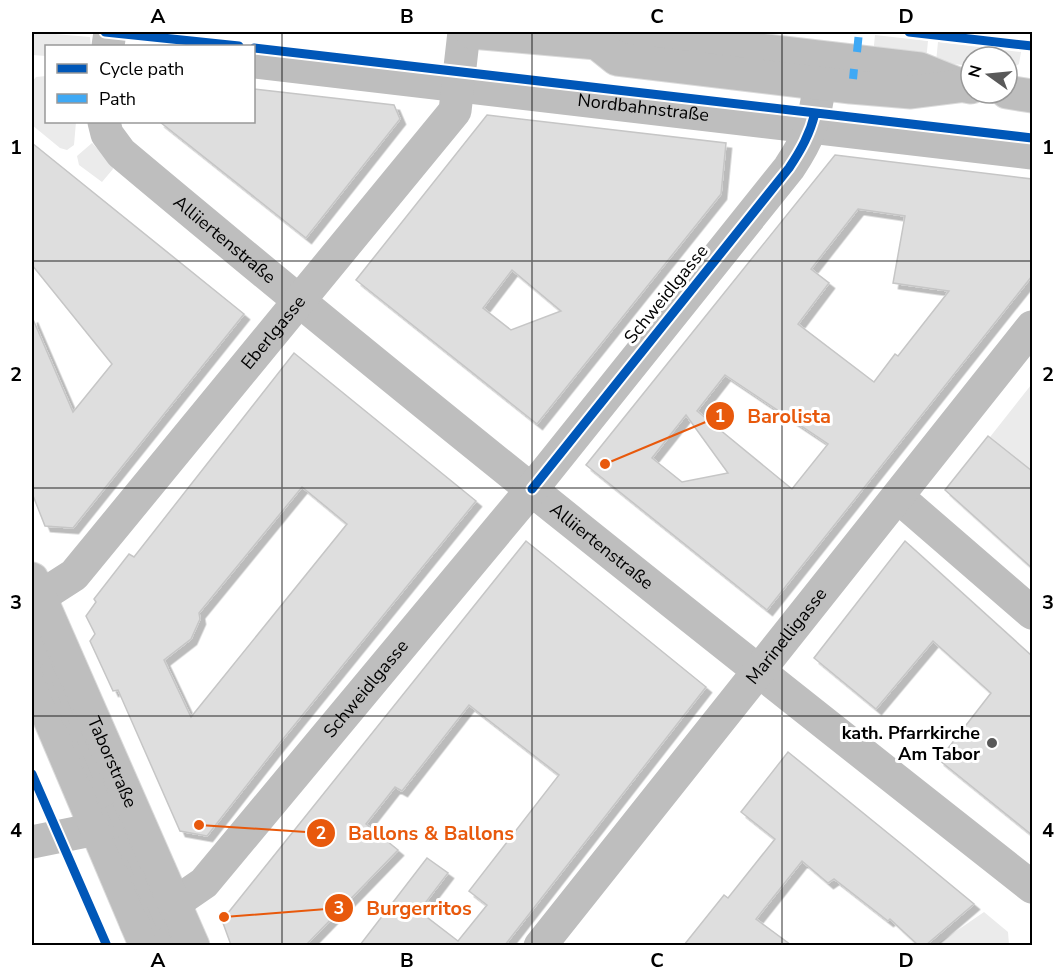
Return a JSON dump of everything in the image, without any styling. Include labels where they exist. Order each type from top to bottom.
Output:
[{"type":"street","name":"Eberlgasse","points":[[34,593],[74,575],[455,111],[464,32]]},
{"type":"street","points":[[471,32],[597,43],[622,34],[920,69],[959,83]]},
{"type":"street","points":[[597,43],[617,59],[911,92],[959,87]]},
{"type":"street","name":"Nordbahnstraße","points":[[255,62],[1032,153]]},
{"type":"street","name":"Schweidlgasse","points":[[153,921],[204,883],[532,489],[789,168],[812,127],[820,83]]},
{"type":"street","name":"Alliiertenstraße","points":[[104,123],[107,134],[122,153],[298,302],[1032,887]]},
{"type":"street","name":"Marinelligasse","points":[[540,945],[898,497],[1029,337]]},
{"type":"street","points":[[898,497],[1032,613]]},
{"type":"street","name":"Taborstraße","points":[[34,593],[114,821],[153,921],[168,945]]},
{"type":"street","name":"Taborstraße","points":[[32,634],[114,821],[153,921],[193,945]]},
{"type":"street","name":"Taborstraße","points":[[32,677],[114,821]]},
{"type":"street","points":[[32,842],[114,821]]},
{"type":"shaded area","points":[[32,32],[90,37],[91,45],[45,45],[45,56],[32,55]]},
{"type":"shaded area","points":[[875,35],[928,41],[926,61],[873,55]]},
{"type":"shaded area","points":[[938,42],[963,45],[959,45],[959,65],[936,62]]},
{"type":"shaded area","points":[[45,76],[45,123],[76,123],[74,145],[67,150],[60,148],[32,125],[32,82],[36,77]]},
{"type":"shaded area","points":[[92,143],[112,164],[113,169],[102,182],[79,165],[77,156]]},
{"type":"shaded area","points":[[1032,386],[1032,472],[990,437]]},
{"type":"shaded area","points":[[984,912],[1008,932],[1009,945],[936,945]]},
{"type":"building","points":[[255,89],[394,105],[400,119],[306,238],[161,123],[255,123]]},
{"type":"building","points":[[487,115],[726,143],[721,194],[537,424],[356,280]],"holes":[[[512,270],[561,311],[511,330],[483,308]]]},
{"type":"building","points":[[32,143],[244,314],[73,528],[45,526],[32,493],[32,317],[73,412],[112,364],[32,265]]},
{"type":"building","points":[[835,155],[1032,179],[1032,276],[767,610],[586,465]],"holes":[[[858,209],[905,216],[893,283],[949,291],[898,356],[895,354],[874,382],[798,324],[829,283],[811,269]],[[725,375],[828,444],[792,489],[697,411]],[[686,415],[728,473],[682,482],[652,458]]]},
{"type":"building","points":[[294,353],[476,501],[207,836],[180,831],[118,690],[113,691],[90,641],[95,634],[86,616],[96,602],[94,599],[129,554],[134,557]],"holes":[[[302,487],[347,524],[191,717],[164,660],[191,639],[200,619],[199,613]]]},
{"type":"building","points":[[988,436],[1032,471],[1032,568],[945,490]]},
{"type":"building","points":[[526,541],[706,687],[505,945],[360,945],[427,858],[448,873],[419,911],[458,941],[487,905],[469,891],[559,775],[469,705],[402,791],[395,787],[366,824],[398,850],[306,945],[231,945],[223,923],[228,913]]},
{"type":"building","points":[[905,541],[1032,656],[1032,835],[939,760],[991,693],[933,641],[876,709],[814,658]]},
{"type":"building","points":[[788,752],[974,904],[926,945],[918,945],[890,919],[888,921],[834,879],[828,883],[802,861],[756,919],[791,945],[684,945],[724,895],[728,898],[775,839],[741,812]]},
{"type":"tram line","points":[[32,616],[175,946]]},
{"type":"tram line","points":[[32,650],[160,946]]},
{"type":"marked path","points":[[857,52],[859,32]]},
{"type":"marked path","points":[[853,79],[854,69]]},
{"type":"cycle path","points":[[105,32],[229,45]]},
{"type":"cycle path","points":[[909,32],[1032,46]]},
{"type":"cycle path","points":[[255,48],[1032,138]]},
{"type":"cycle path","points":[[532,489],[789,168],[805,142],[815,113]]},
{"type":"cycle path","points":[[32,774],[107,946]]},
{"type":"place","name":"Barolista","points":[[605,464]]},
{"type":"place","name":"kath. Pfarrkirche Am Tabor","points":[[992,743]]},
{"type":"place","name":"Ballons & Ballons","points":[[199,825]]},
{"type":"place","name":"Burgerritos","points":[[224,917]]}]
